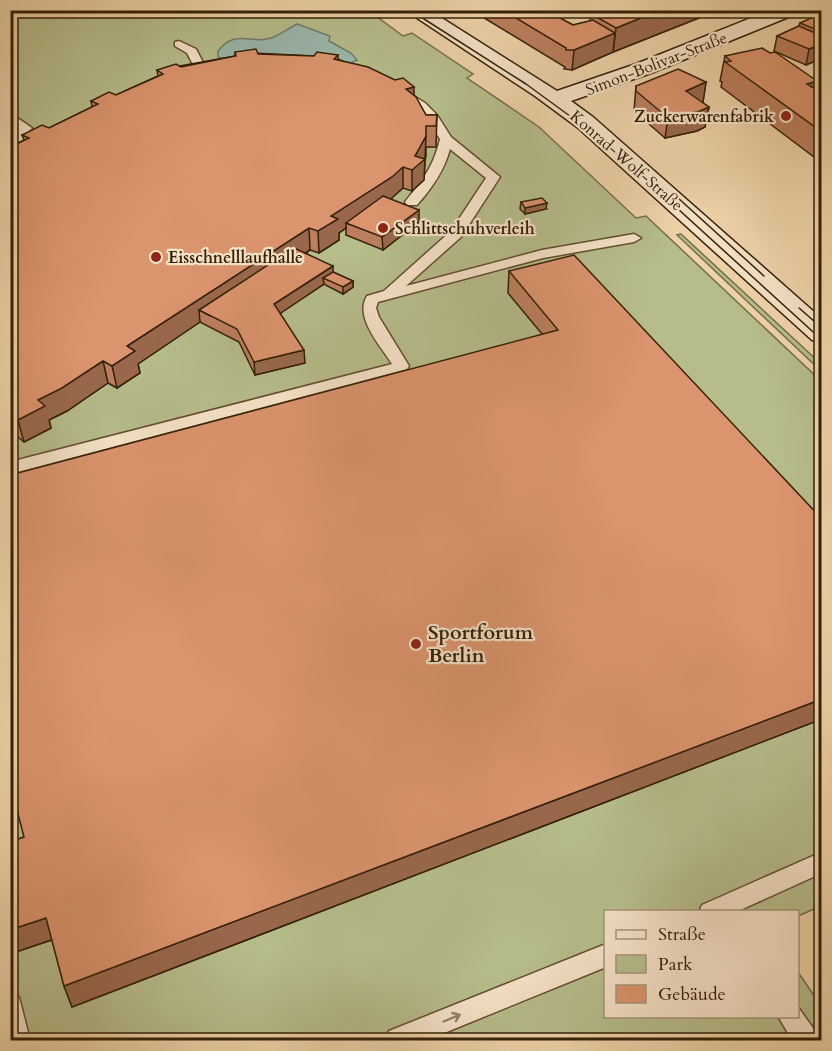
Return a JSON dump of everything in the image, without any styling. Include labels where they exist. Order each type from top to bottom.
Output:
[{"type":"main road","name":"Konrad-Wolf-Straße","points":[[415,10],[555,99],[606,140],[822,334]]},
{"type":"main road","name":"Simon-Bolivar-Straße","points":[[555,99],[636,73],[789,10]]},
{"type":"lane","points":[[178,44],[192,51],[209,73],[187,78]]},
{"type":"lane","points":[[388,294],[456,234],[493,177],[446,139],[430,113],[417,101],[391,87]]},
{"type":"lane","points":[[10,148],[26,128],[16,121]]},
{"type":"lane","points":[[412,202],[433,179],[441,163],[446,139]]},
{"type":"lane","points":[[10,468],[401,366],[371,317],[369,308],[372,299],[542,254],[634,238]]},
{"type":"lane","points":[[716,910],[822,862]]},
{"type":"lane","points":[[398,1041],[604,956]]},
{"type":"lane","points":[[10,1005],[18,1041]]},
{"type":"lane","points":[[791,1018],[806,1041]]},
{"type":"green space","name":"Sportforum Berlin","points":[[10,11],[378,11],[380,12],[376,16],[403,36],[412,33],[473,74],[467,78],[539,127],[636,218],[646,216],[821,381],[821,906],[799,916],[799,910],[604,910],[604,1018],[799,1018],[799,973],[821,1006],[821,1040],[11,1040]]},
{"type":"green space","points":[[681,234],[821,364],[821,371],[677,235]]},
{"type":"shaded area","points":[[297,24],[330,36],[329,41],[351,53],[357,60],[351,63],[318,58],[230,60],[218,57],[218,51],[231,40],[264,40]]},
{"type":"building","points":[[503,10],[555,10],[563,14],[556,16],[573,25],[593,20],[615,33],[574,50],[566,50]]},
{"type":"building","points":[[601,10],[661,10],[616,28],[591,14]]},
{"type":"building","points":[[822,15],[822,32],[800,23]]},
{"type":"building","points":[[799,26],[822,36],[822,44],[809,49],[777,36]]},
{"type":"building","points":[[762,48],[770,53],[775,52],[817,81],[807,84],[822,93],[822,132],[725,62],[731,61],[725,56]]},
{"type":"building","name":"Eisschnelllaufhalle","points":[[256,49],[258,54],[314,56],[317,52],[338,55],[334,59],[368,67],[395,80],[403,78],[414,87],[406,89],[416,97],[426,115],[437,115],[436,126],[426,126],[426,136],[415,156],[425,159],[412,170],[403,167],[392,177],[331,216],[338,219],[318,231],[309,228],[127,346],[135,351],[112,366],[103,361],[62,388],[38,400],[45,406],[18,420],[10,414],[10,147],[29,138],[22,135],[42,125],[49,128],[98,104],[91,101],[109,92],[116,95],[163,74],[157,70],[176,64],[181,67],[236,56],[235,52]]},
{"type":"building","points":[[678,69],[706,82],[686,91],[709,107],[668,118],[636,91],[636,86]]},
{"type":"building","points":[[383,196],[419,210],[382,237],[346,223]]},
{"type":"building","points":[[542,198],[547,203],[525,208],[521,202]]},
{"type":"building","points":[[294,248],[333,266],[274,304],[304,350],[254,362],[237,329],[199,310]]},
{"type":"building","points":[[574,255],[822,519],[822,699],[64,986],[46,918],[10,930],[10,842],[24,837],[10,783],[10,475],[558,330],[509,271]]},
{"type":"building","points":[[333,272],[353,281],[343,287],[323,278]]},
{"type":"tram line","points":[[410,10],[526,84],[600,138],[822,340]]},
{"type":"tram line","points":[[677,197],[764,276]]},
{"type":"tram line","points":[[799,308],[822,328]]},
{"type":"place","name":"Zuckerwarenfabrik","points":[[786,116]]},
{"type":"place","name":"Schlittschuhverleih","points":[[383,228]]},
{"type":"place","name":"Eisschnelllaufhalle","points":[[156,257]]},
{"type":"place","name":"Sportforum Berlin","points":[[416,644]]}]
